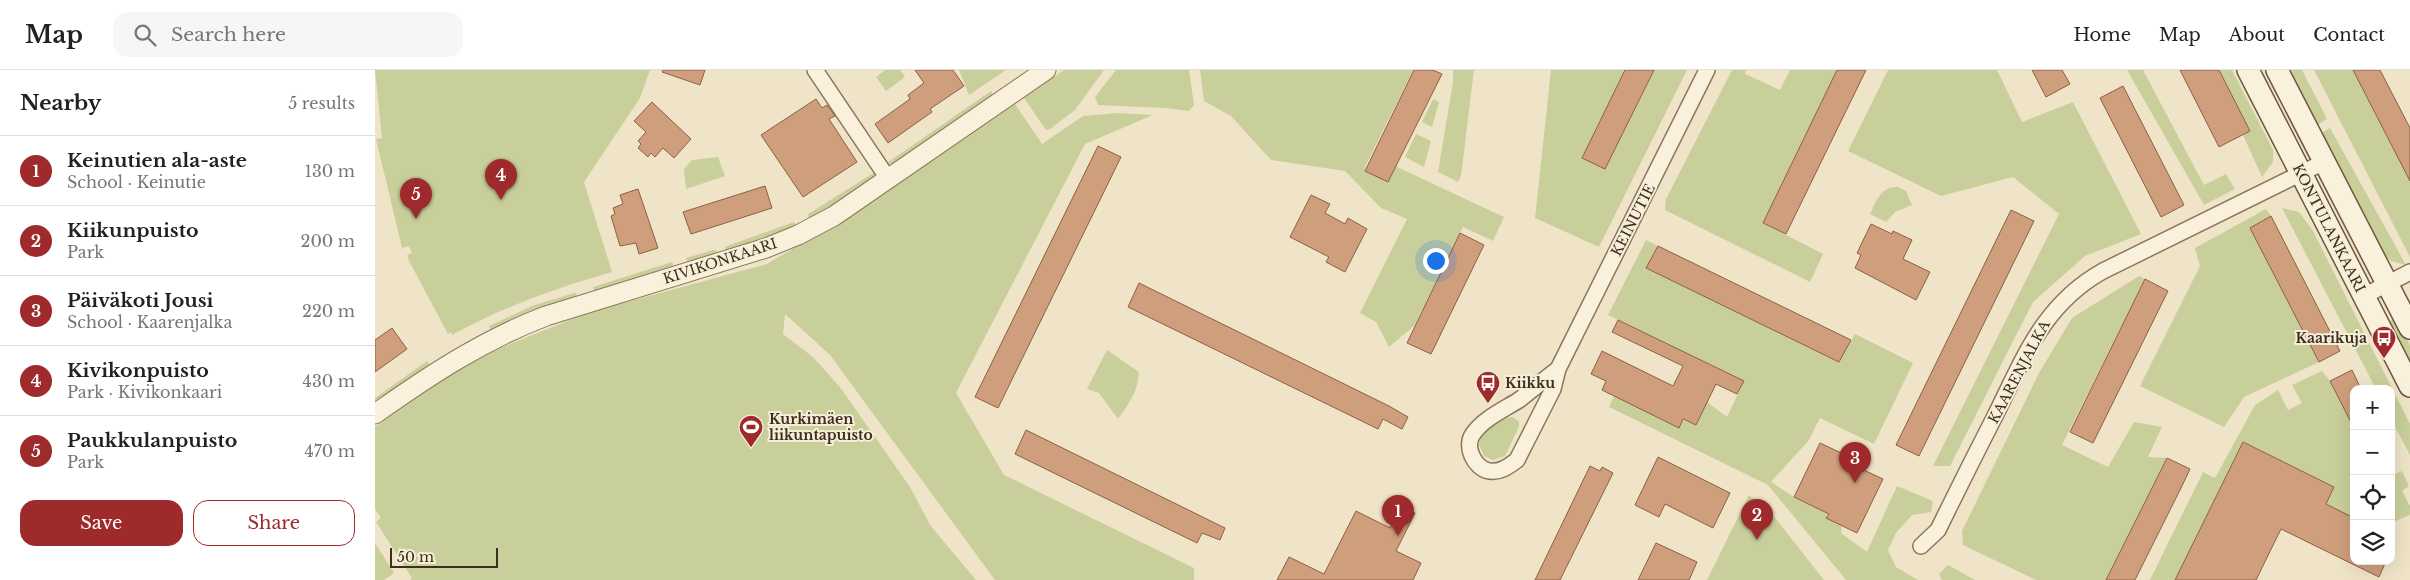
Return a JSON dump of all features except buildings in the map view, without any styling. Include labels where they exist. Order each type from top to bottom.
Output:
[{"type":"main road","name":"KONTULANKAARI","points":[[2248,70],[2410,386]]},
{"type":"main road","name":"KONTULANKAARI","points":[[2277,70],[2410,328]]},
{"type":"street","points":[[815,70],[889,180]]},
{"type":"street","name":"KIVIKONKAARI","points":[[375,414],[441,368],[512,329],[546,316],[766,248],[834,216],[889,180],[1046,70]]},
{"type":"street","name":"KEINUTIE","points":[[1558,369],[1520,399],[1478,427],[1471,437],[1469,447],[1473,457],[1481,467],[1489,471],[1498,470],[1507,468],[1517,460],[1553,389],[1558,369],[1707,70]]},
{"type":"street","name":"KAARENJALKA","points":[[1921,546],[1938,530],[2033,339],[2062,300],[2103,271],[2324,162]]},
{"type":"street","points":[[2364,296],[2410,272]]},
{"type":"green space","points":[[375,70],[650,70],[640,98],[584,182],[612,272],[530,299],[452,335],[451,332],[448,334],[409,261],[407,255],[412,253],[409,246],[402,248],[376,139],[382,138]]},
{"type":"green space","points":[[885,70],[900,70],[905,77],[886,91],[876,77]]},
{"type":"green space","points":[[959,70],[1006,70],[969,95]]},
{"type":"green space","points":[[1064,70],[1104,70],[1075,110],[1046,130],[1024,98]]},
{"type":"green space","points":[[1116,70],[1189,70],[1194,105],[1189,111],[1098,105],[1095,97]]},
{"type":"green space","points":[[1200,70],[1413,70],[1364,169],[1388,181],[1395,166],[1504,217],[1493,241],[1463,227],[1415,325],[1389,347],[1376,322],[1360,313],[1407,219],[1381,208],[1345,171],[1271,160],[1231,116],[1204,101]]},
{"type":"green space","points":[[1453,70],[1474,70],[1461,176],[1458,182],[1438,172],[1453,82]]},
{"type":"green space","points":[[1551,70],[1687,70],[1599,247],[1535,218]]},
{"type":"green space","points":[[1732,70],[1746,70],[1745,74],[1780,90],[1790,70],[1837,70],[1763,223],[1823,254],[1810,282],[1665,210],[1666,199]]},
{"type":"green space","points":[[1888,70],[1997,70],[2022,122],[2073,102],[2141,234],[2085,256],[2033,302],[1950,466],[1933,466],[2059,214],[2013,177],[1941,196],[1848,151]]},
{"type":"green space","points":[[2127,70],[2143,70],[2204,185],[2226,174],[2235,189],[2204,205]]},
{"type":"green space","points":[[2219,70],[2232,70],[2273,150],[2273,162],[2262,177],[2243,135],[2250,131]]},
{"type":"green space","points":[[2286,70],[2302,70],[2327,119],[2316,126]]},
{"type":"green space","points":[[2314,70],[2353,70],[2410,181],[2410,257]]},
{"type":"green space","points":[[991,91],[994,96],[893,164],[887,163]]},
{"type":"green space","points":[[1433,99],[1439,102],[1432,127],[1422,122]]},
{"type":"green space","points":[[1015,104],[1042,144],[1083,116],[1117,113],[1153,115],[1085,144],[956,393],[1004,475],[1194,568],[1194,580],[995,580],[830,355],[785,314],[783,334],[813,357],[840,387],[910,487],[930,525],[976,580],[410,580],[412,578],[376,522],[381,518],[375,509],[375,427],[455,371],[500,348],[590,312],[767,264],[838,222]]},
{"type":"green space","points":[[2330,128],[2406,265],[2391,261],[2379,251],[2318,135]]},
{"type":"green space","points":[[1416,134],[1431,141],[1424,167],[1405,157]]},
{"type":"green space","points":[[718,157],[725,176],[686,189],[684,169],[692,160]]},
{"type":"green space","points":[[875,172],[874,179],[848,198],[809,220],[808,214]]},
{"type":"green space","points":[[1892,187],[1898,187],[1906,191],[1912,205],[1895,212],[1886,222],[1870,214],[1877,199],[1883,192]]},
{"type":"green space","points":[[2282,208],[2299,212],[2313,231],[2390,385],[2374,385]]},
{"type":"green space","points":[[2266,209],[2271,216],[2251,228],[2319,362],[2244,397],[2224,427],[2140,386],[2200,266],[2195,248]]},
{"type":"green space","points":[[794,222],[797,227],[726,253],[725,248],[727,246]]},
{"type":"green space","points":[[1646,240],[1658,246],[1647,268],[1839,362],[1855,334],[1913,363],[1874,444],[1820,418],[1809,440],[1771,482],[1794,497],[1829,514],[1827,518],[1842,526],[1841,533],[1867,552],[1897,486],[1933,501],[1931,512],[1912,515],[1896,533],[1888,550],[1896,567],[1918,580],[1846,580],[1768,485],[1609,407],[1614,396],[1696,425],[1707,402],[1727,417],[1744,381],[1608,315]]},
{"type":"green space","points":[[713,250],[717,251],[719,256],[688,263],[686,258]]},
{"type":"green space","points":[[672,262],[674,268],[595,292],[593,287]]},
{"type":"green space","points":[[2139,276],[2145,279],[2062,445],[2108,467],[2134,422],[2162,427],[2148,457],[2167,458],[2106,580],[2036,580],[1963,545],[1962,531],[2039,373],[2072,318]]},
{"type":"green space","points":[[576,293],[577,298],[491,331],[489,326],[532,306]]},
{"type":"green space","points":[[2396,318],[2410,345],[2410,368],[2387,323]]},
{"type":"green space","points":[[1107,350],[1139,372],[1135,391],[1118,419],[1099,393],[1087,389]]},
{"type":"green space","points":[[427,361],[431,367],[375,404],[375,398]]},
{"type":"green space","points":[[2322,371],[2330,381],[2350,420],[2350,516],[2326,504],[2334,487],[2243,442],[2175,580],[2150,580],[2203,472],[2215,478],[2255,405],[2278,390],[2288,410],[2302,403],[2292,385]]},
{"type":"green space","points":[[2395,394],[2410,424],[2410,455],[2395,427]]},
{"type":"green space","points":[[1513,417],[1519,422],[1519,427],[1505,456],[1493,460],[1484,456],[1479,445],[1483,435],[1496,423]]},
{"type":"green space","points":[[2402,471],[2409,486],[2402,491],[2410,506],[2410,515],[2395,521],[2395,475]]},
{"type":"green space","points":[[1749,495],[1776,519],[1824,580],[1707,580]]},
{"type":"green space","points":[[375,543],[394,573],[384,580],[375,580]]},
{"type":"green space","points":[[1948,565],[1975,580],[1942,580],[1939,574]]},
{"type":"place","name":"Kivikonpuisto","points":[[501,200]]},
{"type":"place","name":"Paukkulanpuisto","points":[[416,219]]},
{"type":"place","name":"Kaarikuja","points":[[2384,359]]},
{"type":"place","name":"Kiikku","points":[[1488,404]]},
{"type":"place","name":"Kurkimäen liikuntapuisto","points":[[751,448]]},
{"type":"place","name":"Päiväkoti Jousi","points":[[1855,483]]},
{"type":"place","name":"Keinutien ala-aste","points":[[1398,536]]},
{"type":"place","name":"Kiikunpuisto","points":[[1757,540]]}]
